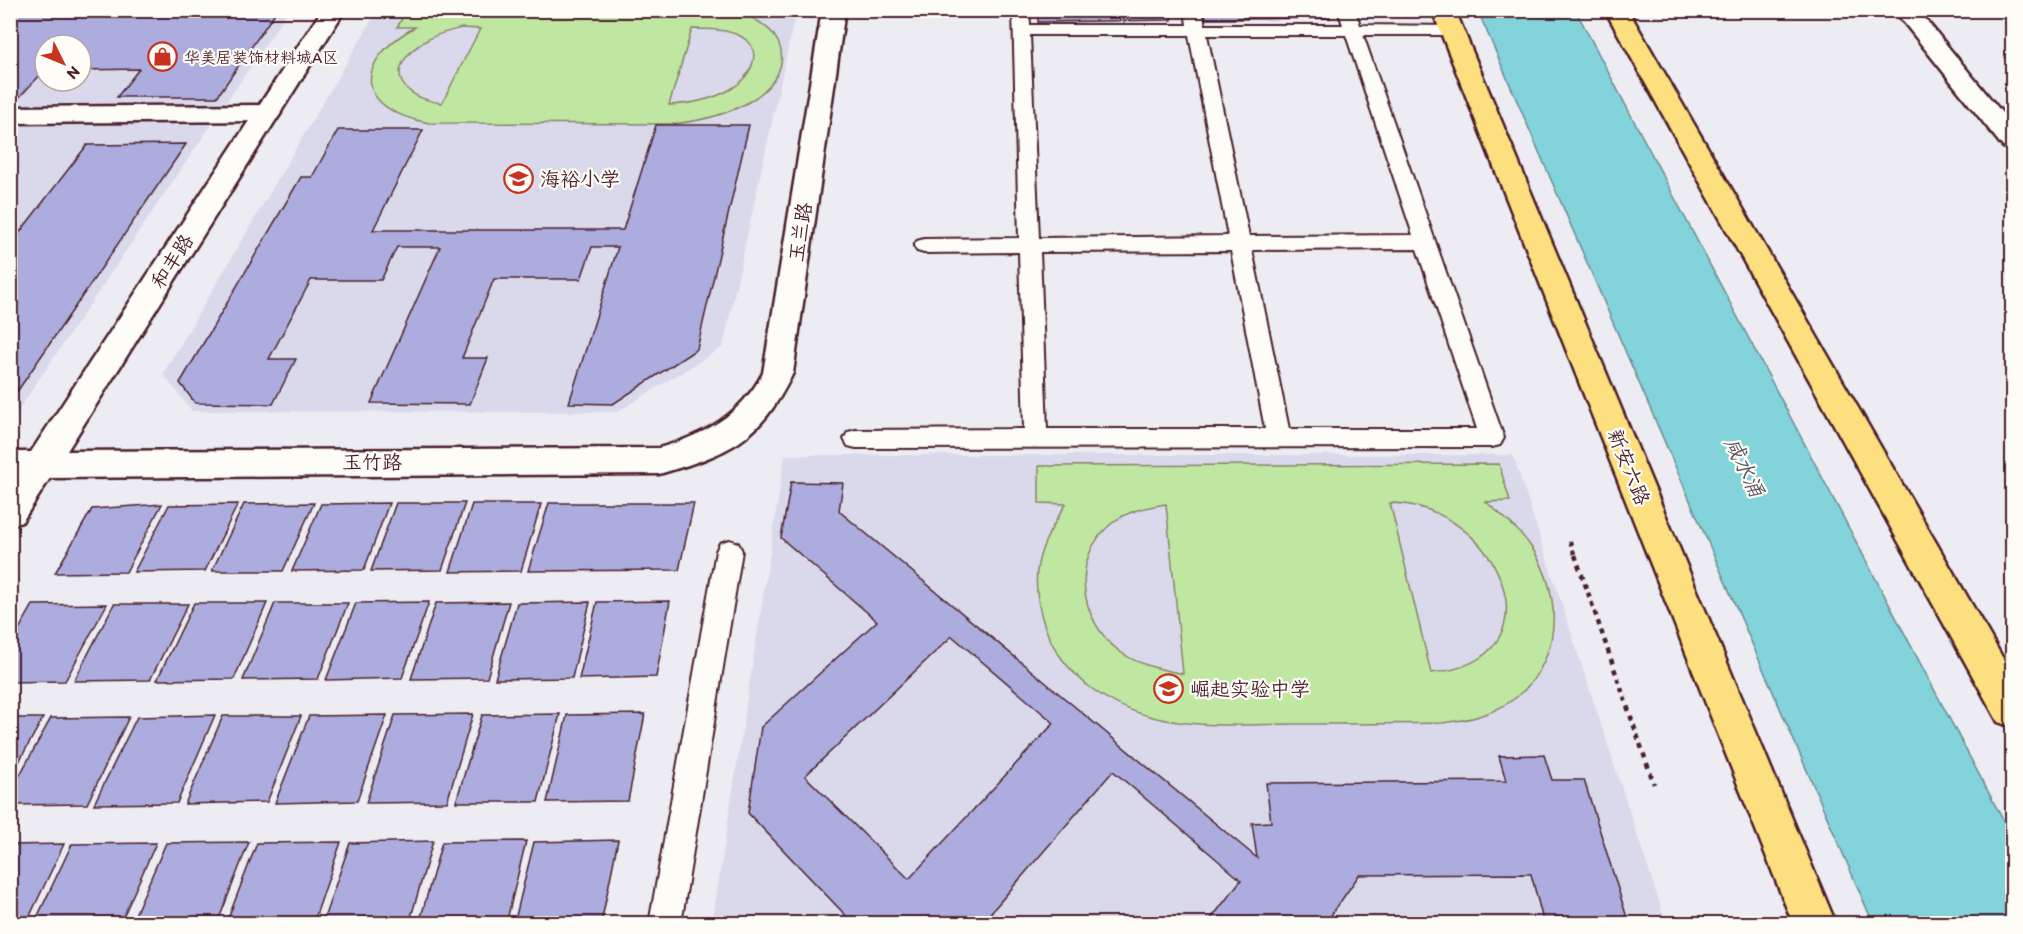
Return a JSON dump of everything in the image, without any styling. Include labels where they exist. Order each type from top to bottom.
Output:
[{"type":"main road","points":[[1616,10],[2013,709]]},
{"type":"main road","name":"新安六路","points":[[1447,20],[1815,924]]},
{"type":"street","name":"和丰路","points":[[10,512],[26,464],[268,113],[334,10]]},
{"type":"street","name":"玉兰路","points":[[729,436],[752,416],[768,394],[778,373],[834,10]]},
{"type":"street","points":[[1905,10],[2013,141]]},
{"type":"street","points":[[10,115],[268,113]]},
{"type":"street","name":"玉竹路","points":[[26,464],[659,461],[701,449],[729,436]]},
{"type":"lane","points":[[856,439],[1492,438],[1346,10]]},
{"type":"lane","points":[[1036,439],[1022,20],[1195,20],[1353,30],[1447,20]]},
{"type":"lane","points":[[1195,20],[1279,439]]},
{"type":"lane","points":[[924,246],[1425,242]]},
{"type":"lane","points":[[665,924],[729,551]]},
{"type":"path","points":[[1570,541],[1654,784]]},
{"type":"shaded area","points":[[11,11],[288,11],[11,421]]},
{"type":"shaded area","name":"海裕小学","points":[[377,11],[796,11],[723,347],[617,412],[192,411],[163,374]]},
{"type":"shaded area","name":"崛起实验中学","points":[[785,455],[1513,455],[1666,923],[712,924]]},
{"type":"green space","points":[[407,10],[732,11],[764,25],[774,36],[780,48],[781,61],[777,74],[768,87],[752,100],[724,113],[694,121],[673,124],[429,123],[405,117],[387,107],[375,96],[371,83],[372,69],[380,55],[394,41],[415,27],[397,27]],"holes":[[[462,28],[480,29],[442,103],[426,100],[405,87],[400,69],[413,50],[435,36]],[[692,29],[724,31],[742,37],[753,50],[752,64],[744,79],[724,93],[701,101],[669,105]]]},
{"type":"green space","points":[[1499,464],[1510,501],[1486,502],[1524,537],[1546,575],[1552,600],[1553,625],[1549,648],[1539,670],[1525,690],[1504,705],[1479,716],[1457,721],[1211,725],[1159,719],[1134,711],[1110,700],[1080,679],[1057,652],[1048,635],[1040,609],[1036,577],[1042,549],[1066,504],[1039,503],[1039,466]],"holes":[[[1390,503],[1429,510],[1461,528],[1486,554],[1502,583],[1506,614],[1497,641],[1472,662],[1431,673]],[[1166,504],[1183,673],[1183,674],[1141,663],[1119,651],[1105,638],[1095,623],[1088,606],[1085,589],[1085,571],[1089,554],[1098,538],[1111,524],[1130,513]]]},
{"type":"water","name":"咸水涌","points":[[1478,11],[1576,11],[2012,837],[2012,923],[1873,923]]},
{"type":"building","name":"华美居装饰材料城A区","points":[[10,10],[277,10],[217,97],[117,97],[139,69],[93,70],[93,33],[33,33],[33,83],[12,105]]},
{"type":"building","points":[[1038,10],[1171,10],[1172,20],[1038,22]]},
{"type":"building","points":[[1205,10],[1328,10],[1330,18],[1206,19]]},
{"type":"building","points":[[656,125],[749,125],[697,349],[613,404],[569,403],[618,247],[592,247],[581,279],[494,279],[462,358],[488,358],[470,404],[371,403],[440,247],[397,247],[381,280],[311,280],[269,359],[296,359],[273,404],[195,403],[180,383],[301,177],[312,177],[338,130],[423,130],[373,230],[623,230]]},
{"type":"building","points":[[186,144],[10,402],[10,245],[87,145]]},
{"type":"building","points":[[791,482],[843,483],[839,511],[1257,858],[1252,823],[1271,822],[1266,783],[1506,781],[1499,756],[1544,755],[1552,780],[1584,780],[1629,924],[1544,924],[1531,874],[1359,875],[1325,924],[1207,924],[1241,880],[1113,771],[981,924],[854,924],[748,813],[761,727],[877,621],[781,538]],"holes":[[[952,636],[1054,723],[909,879],[805,776]]]},
{"type":"building","points":[[314,503],[283,571],[212,571],[244,504]]},
{"type":"building","points":[[389,503],[364,570],[292,571],[321,504]]},
{"type":"building","points":[[396,503],[465,503],[442,570],[371,571]]},
{"type":"building","points":[[549,503],[694,503],[679,570],[528,571]]},
{"type":"building","points":[[162,504],[126,572],[55,573],[92,509]]},
{"type":"building","points":[[238,504],[205,571],[134,572],[169,505]]},
{"type":"building","points":[[472,504],[541,504],[521,571],[450,572]]},
{"type":"building","points":[[670,601],[656,677],[579,679],[597,602]]},
{"type":"building","points":[[429,602],[402,678],[326,680],[356,603]]},
{"type":"building","points":[[509,602],[487,678],[411,679],[436,603]]},
{"type":"building","points":[[590,602],[572,678],[495,679],[517,603]]},
{"type":"building","points":[[194,603],[267,603],[234,679],[157,680]]},
{"type":"building","points":[[275,603],[348,603],[318,679],[243,680]]},
{"type":"building","points":[[107,604],[65,681],[10,682],[10,645],[33,605]]},
{"type":"building","points":[[114,604],[188,604],[150,680],[74,681]]},
{"type":"building","points":[[473,714],[447,802],[366,803],[395,715]]},
{"type":"building","points":[[560,714],[538,802],[456,802],[482,715]]},
{"type":"building","points":[[645,714],[628,801],[547,802],[567,715]]},
{"type":"building","points":[[215,715],[177,803],[94,804],[137,717]]},
{"type":"building","points":[[387,715],[357,801],[275,803],[309,716]]},
{"type":"building","points":[[223,716],[301,716],[267,802],[185,804]]},
{"type":"building","points":[[129,717],[87,804],[10,805],[10,793],[51,718]]},
{"type":"building","points":[[10,718],[43,718],[10,778]]},
{"type":"building","points":[[618,840],[601,924],[514,924],[534,842]]},
{"type":"building","points":[[433,841],[409,924],[322,924],[350,843]]},
{"type":"building","points":[[526,841],[506,924],[419,924],[442,842]]},
{"type":"building","points":[[249,842],[217,924],[131,924],[166,843]]},
{"type":"building","points":[[341,842],[313,924],[226,924],[257,843]]},
{"type":"building","points":[[156,843],[120,924],[34,924],[72,844]]},
{"type":"building","points":[[64,844],[26,924],[10,924],[10,845]]},
{"type":"place","name":"华美居装饰材料城A区","points":[[163,57]]},
{"type":"place","name":"海裕小学","points":[[519,179]]},
{"type":"place","name":"崛起实验中学","points":[[1169,689]]}]
